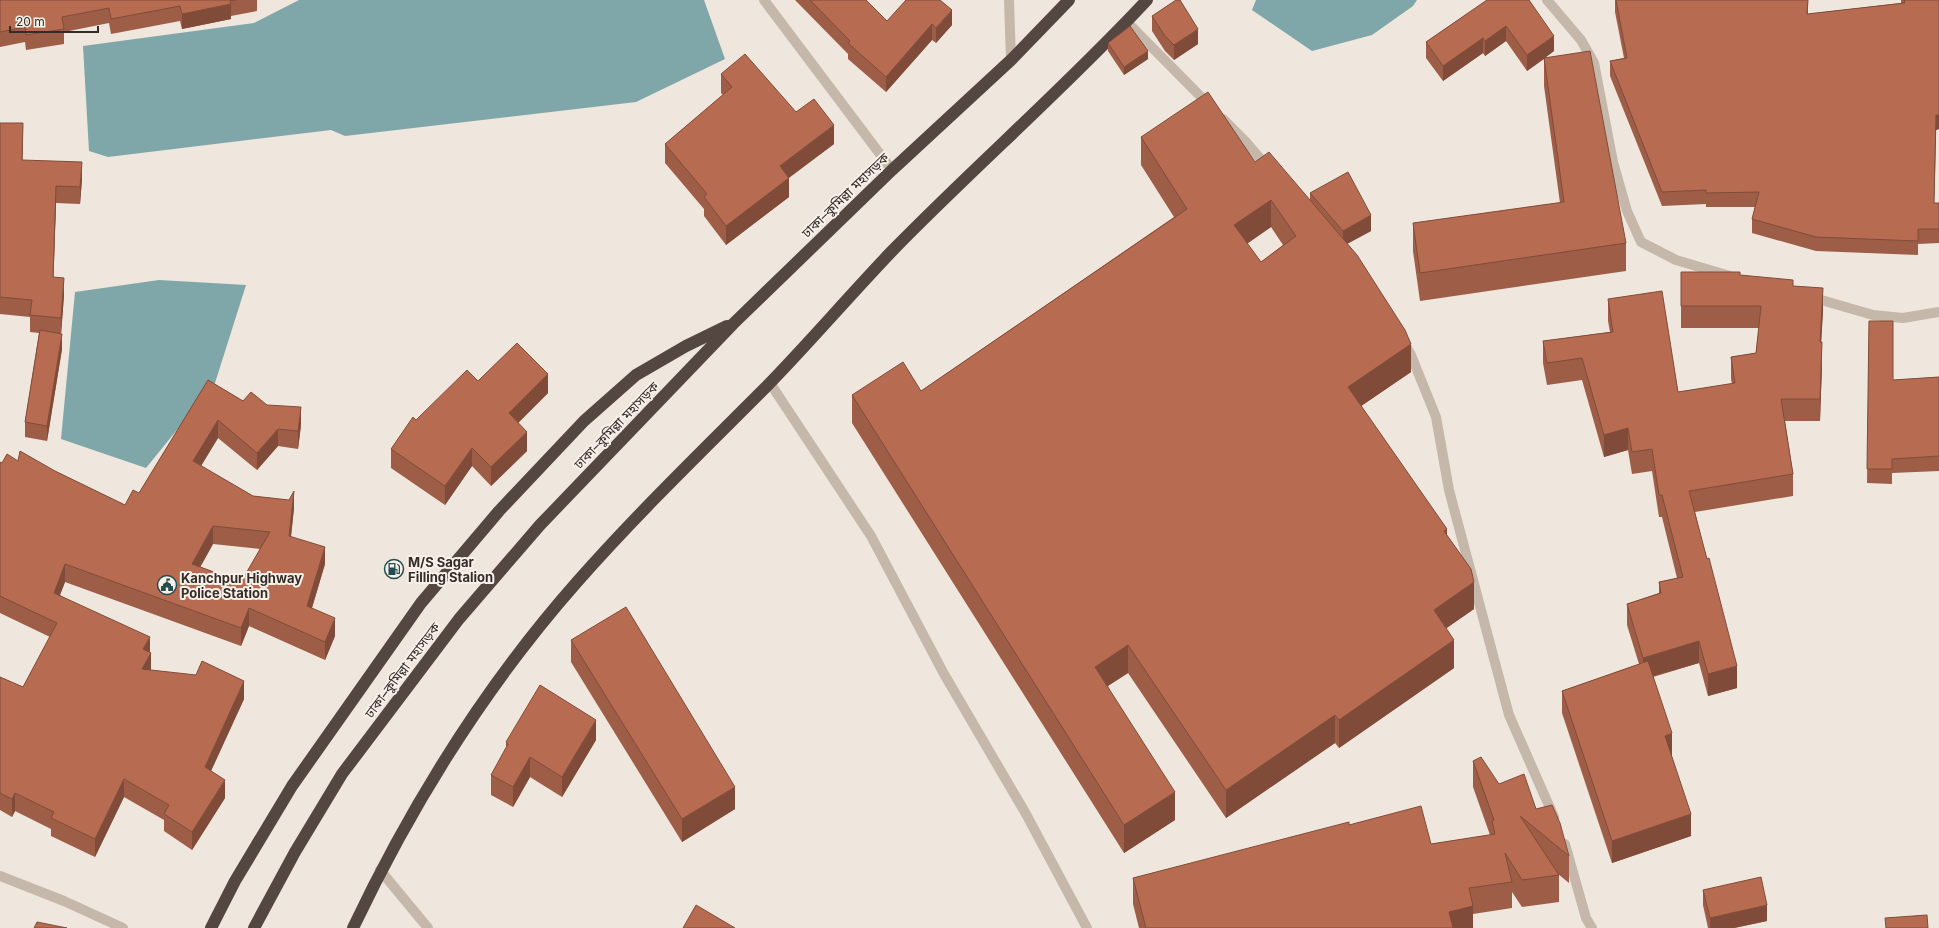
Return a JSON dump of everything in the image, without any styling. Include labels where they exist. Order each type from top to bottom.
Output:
[{"type":"highway","name":"ঢাকা–কুমিল্লা মহাসড়ক","points":[[254,928],[295,852],[342,774],[459,619],[540,525],[733,324],[892,170],[1011,60],[1069,0]]},
{"type":"highway","points":[[353,928],[380,870],[442,763],[514,660],[575,584],[640,513],[770,383],[893,250],[1127,22],[1147,0]]},
{"type":"highway","points":[[211,928],[235,881],[292,786],[421,603],[499,511],[584,421],[636,375],[686,346],[733,324]]},
{"type":"street","points":[[764,0],[892,170]]},
{"type":"street","points":[[1009,0],[1011,60]]},
{"type":"street","points":[[1547,0],[1581,40],[1594,63],[1613,162],[1627,211],[1641,242],[1676,260],[1740,279]]},
{"type":"street","points":[[1127,22],[1246,142],[1275,177]]},
{"type":"street","points":[[1799,295],[1829,301],[1873,315],[1903,318],[1939,312]]},
{"type":"street","points":[[1400,336],[1411,354],[1436,417],[1449,490],[1510,714],[1566,848],[1586,918],[1592,928]]},
{"type":"street","points":[[770,383],[872,536],[944,674],[1026,814],[1087,928]]},
{"type":"street","points":[[380,870],[428,928]]},
{"type":"street","points":[[0,876],[64,901],[123,928]]},
{"type":"water","points":[[299,0],[704,0],[725,59],[636,102],[345,136],[331,130],[108,157],[89,151],[83,46],[254,23]]},
{"type":"water","points":[[1256,0],[1417,0],[1413,6],[1372,35],[1312,51],[1252,10]]},
{"type":"water","points":[[159,280],[246,285],[215,383],[146,468],[61,439],[75,292]]},
{"type":"building","points":[[0,0],[236,0],[230,1],[231,4],[182,14],[180,6],[111,19],[109,8],[62,17],[64,29],[26,35],[25,27],[0,32]]},
{"type":"building","points":[[810,0],[866,0],[887,21],[906,0],[940,0],[952,10],[936,28],[932,24],[886,77],[848,43],[850,41]]},
{"type":"building","points":[[1176,0],[1180,0],[1198,29],[1174,45],[1165,36],[1152,16]]},
{"type":"building","points":[[1487,0],[1529,0],[1554,36],[1527,55],[1506,26],[1485,41],[1483,38],[1443,66],[1426,42]]},
{"type":"building","points":[[1616,0],[1808,0],[1807,14],[1905,3],[1904,0],[1939,0],[1939,115],[1936,115],[1934,203],[1939,203],[1939,229],[1918,229],[1918,241],[1816,237],[1752,219],[1759,192],[1706,193],[1706,190],[1662,192],[1610,61],[1627,58]]},
{"type":"building","points":[[1130,26],[1148,51],[1124,67],[1108,43]]},
{"type":"building","points":[[1590,51],[1626,243],[1420,273],[1413,223],[1564,202],[1544,58]]},
{"type":"building","points":[[745,54],[796,112],[814,99],[834,125],[780,166],[789,178],[726,226],[704,197],[707,194],[665,144],[732,87],[721,74]]},
{"type":"building","points":[[1208,92],[1255,162],[1269,152],[1357,255],[1405,330],[1411,344],[1348,387],[1447,529],[1444,531],[1471,569],[1474,582],[1434,610],[1454,640],[1339,720],[1335,715],[1226,790],[1128,645],[1095,667],[1175,792],[1124,825],[852,395],[903,362],[921,391],[1187,209],[1141,137]],"holes":[[[1271,200],[1296,236],[1261,262],[1234,225]]]},
{"type":"building","points":[[0,123],[23,123],[22,160],[82,162],[80,187],[56,186],[53,277],[64,278],[61,318],[30,315],[32,300],[0,297]]},
{"type":"building","points":[[1348,172],[1371,215],[1343,231],[1310,193]]},
{"type":"building","points":[[1681,272],[1740,272],[1740,275],[1793,280],[1793,286],[1823,288],[1820,342],[1822,342],[1820,399],[1781,399],[1793,474],[1689,491],[1707,559],[1709,558],[1737,666],[1708,674],[1699,641],[1643,658],[1627,604],[1661,593],[1659,582],[1683,577],[1662,495],[1659,495],[1652,449],[1632,452],[1628,428],[1604,435],[1582,358],[1547,363],[1543,341],[1613,332],[1608,299],[1662,291],[1678,392],[1735,383],[1731,357],[1756,353],[1761,306],[1681,306]]},
{"type":"building","points":[[1869,321],[1893,321],[1893,380],[1939,377],[1939,456],[1892,459],[1892,469],[1867,469]]},
{"type":"building","points":[[40,330],[62,334],[47,426],[25,422]]},
{"type":"building","points":[[517,343],[548,374],[509,413],[527,432],[491,467],[472,448],[445,486],[391,449],[413,417],[416,420],[467,370],[478,381]]},
{"type":"building","points":[[208,380],[243,401],[251,392],[267,405],[301,407],[298,431],[278,429],[257,453],[218,420],[193,461],[253,496],[289,500],[294,491],[289,536],[325,547],[307,606],[335,618],[325,642],[249,608],[241,628],[65,564],[54,593],[150,637],[143,649],[151,653],[142,669],[196,675],[202,661],[244,681],[205,767],[225,780],[192,832],[164,814],[169,805],[124,779],[95,839],[51,818],[54,812],[15,793],[12,799],[0,793],[0,677],[23,687],[57,623],[0,596],[0,462],[2,463],[7,454],[18,461],[20,451],[55,471],[125,505],[133,490],[139,493]],"holes":[[[213,526],[270,532],[241,582],[192,564]]]},
{"type":"building","points":[[626,607],[735,787],[682,819],[571,640]]},
{"type":"building","points":[[1648,661],[1672,733],[1665,736],[1691,814],[1612,841],[1562,691]]},
{"type":"building","points":[[540,685],[596,720],[562,777],[530,757],[513,787],[491,775],[508,744],[506,742]]},
{"type":"building","points":[[1481,757],[1499,784],[1524,774],[1536,809],[1552,805],[1560,823],[1569,856],[1520,816],[1559,875],[1522,880],[1505,853],[1512,882],[1469,888],[1473,906],[1449,912],[1453,928],[1146,928],[1133,878],[1349,822],[1349,825],[1421,806],[1431,844],[1495,834],[1492,821],[1494,820],[1473,761]]},
{"type":"building","points":[[1761,877],[1767,905],[1710,918],[1703,890]]},
{"type":"building","points":[[696,905],[735,928],[683,928]]},
{"type":"building","points":[[1927,915],[1928,928],[1886,928],[1885,918]]},
{"type":"building","points":[[37,922],[67,928],[34,928]]},
{"type":"place","name":"M/S Sagar Filling Stalion","points":[[394,569]]},
{"type":"place","name":"Kanchpur Highway Police Station","points":[[167,585]]}]
